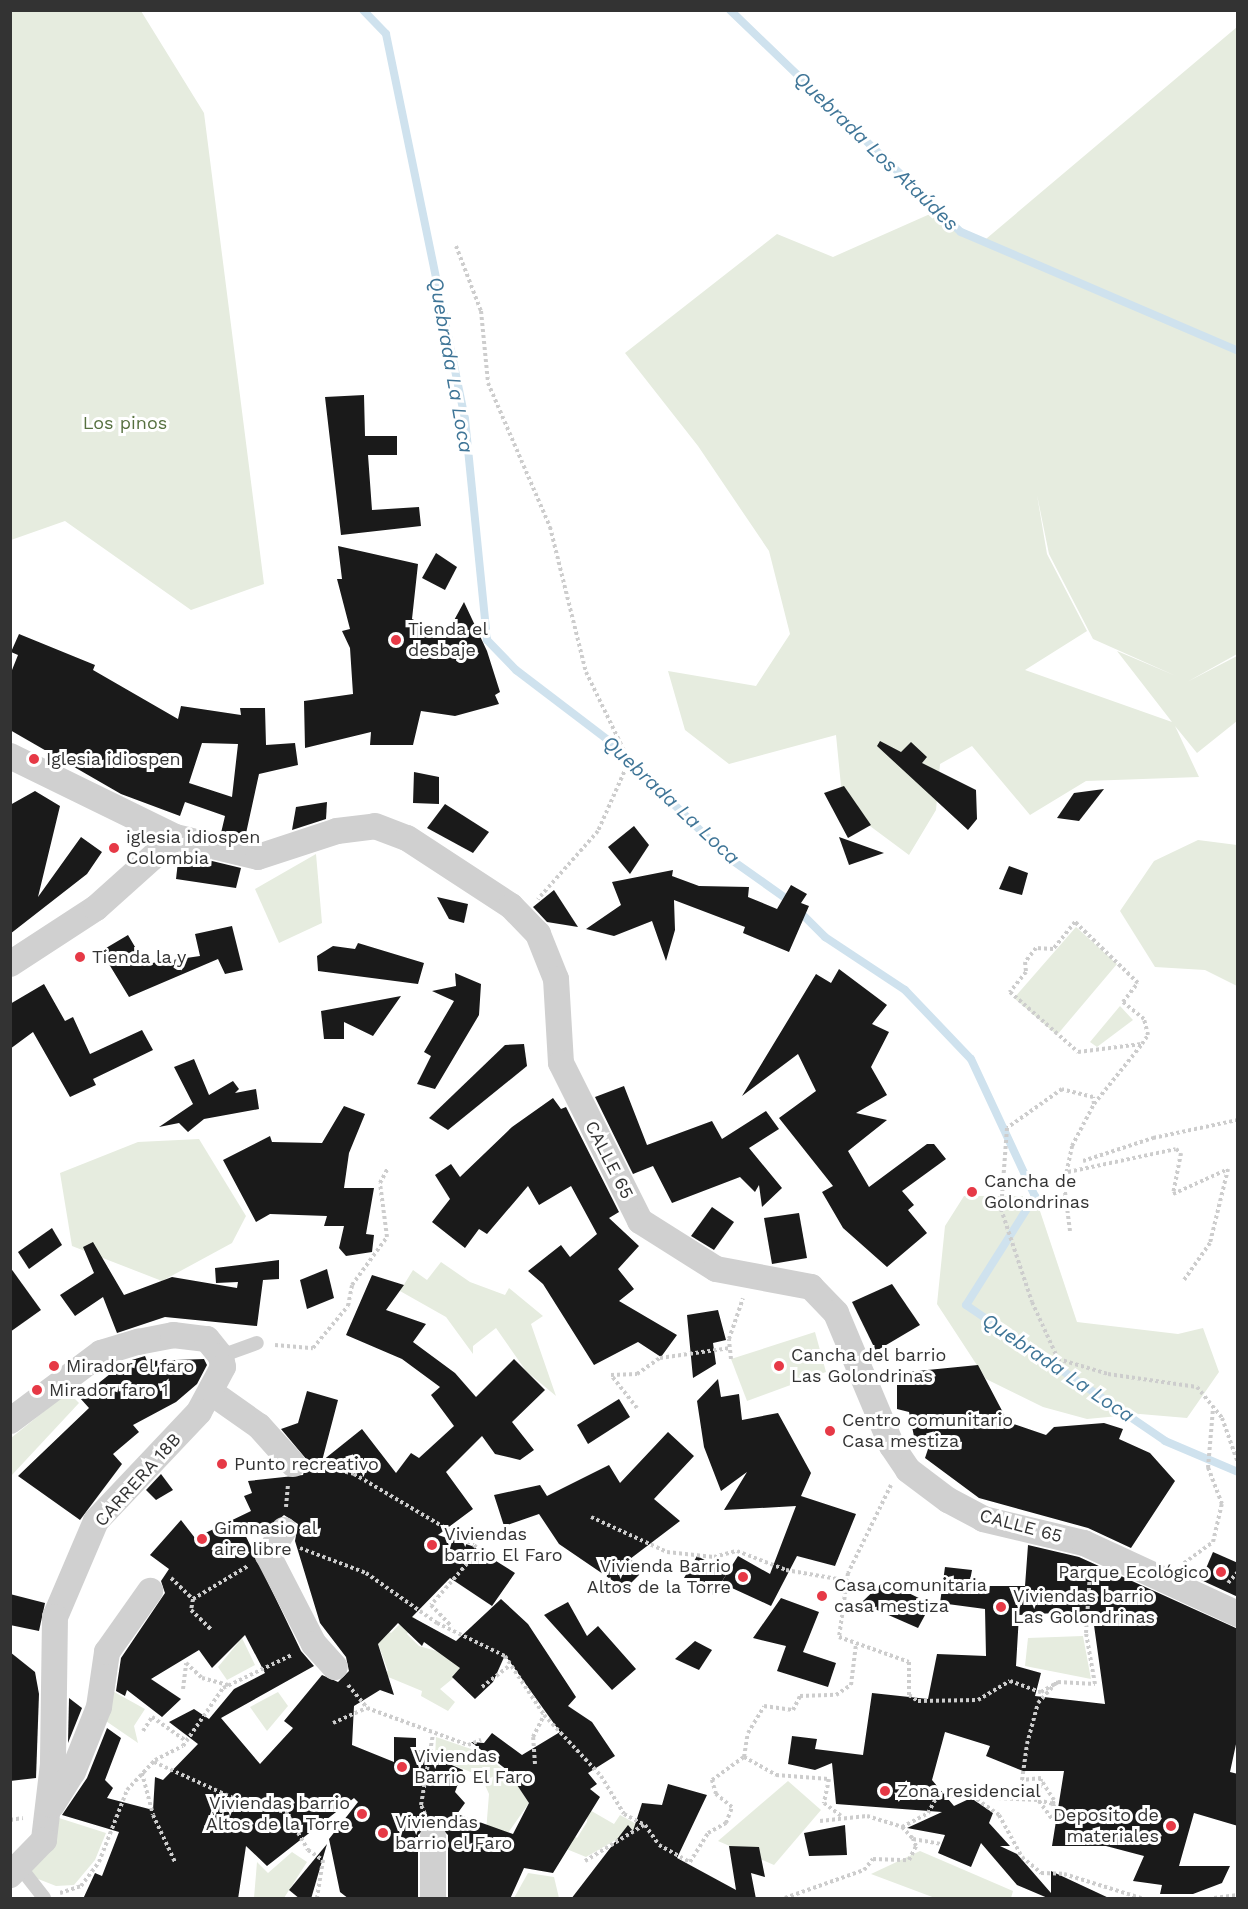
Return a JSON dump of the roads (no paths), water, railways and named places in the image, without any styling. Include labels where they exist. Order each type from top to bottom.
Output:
[{"type":"street","name":"CALLE 65","points":[[16,761],[175,837],[258,857],[337,831],[375,826],[407,838],[518,914],[538,934],[556,980],[561,1064],[640,1221],[716,1269],[810,1287],[836,1313],[892,1446],[908,1470],[983,1519],[1094,1548],[1238,1614]]},
{"type":"street","points":[[10,963],[96,908],[175,837]]},
{"type":"street","points":[[10,1421],[101,1353],[172,1335],[207,1339],[221,1356]]},
{"type":"street","name":"CARRERA 18B","points":[[21,1875],[44,1840],[49,1811],[55,1617],[96,1521],[212,1393],[221,1356]]},
{"type":"street","points":[[212,1393],[259,1426],[291,1462]]},
{"type":"street","points":[[279,1537],[268,1556],[314,1644],[335,1666]]},
{"type":"street","points":[[49,1811],[73,1772],[99,1707],[106,1652],[150,1591]]},
{"type":"street","points":[[433,1836],[433,1899]]},
{"type":"lane","points":[[221,1356],[257,1343]]},
{"type":"lane","points":[[21,1875],[44,1899]]},
{"type":"waterway","name":"Quebrada La Loca","points":[[363,10],[386,34],[465,419],[487,640],[516,670],[613,744],[726,856],[791,902]]},
{"type":"waterway","name":"Quebrada Los Ataúdes","points":[[730,10],[961,232],[1238,351]]},
{"type":"waterway","name":"Quebrada La Loca","points":[[799,911],[825,937],[905,990],[971,1059],[1035,1196],[966,1305],[1165,1441],[1238,1472]]},
{"type":"place","name":"Tienda el desbaje","points":[[396,640]]},
{"type":"place","name":"Iglesia idiospen","points":[[34,759]]},
{"type":"place","name":"iglesia idiospen Colombia","points":[[114,848]]},
{"type":"place","name":"Tienda la y","points":[[80,957]]},
{"type":"place","name":"Cancha de Golondrinas","points":[[972,1192]]},
{"type":"place","name":"Mirador el faro","points":[[54,1366]]},
{"type":"place","name":"Cancha del barrio Las Golondrinas","points":[[779,1366]]},
{"type":"place","name":"Mirador faro 1","points":[[37,1390]]},
{"type":"place","name":"Centro comunitario Casa mestiza","points":[[830,1431]]},
{"type":"place","name":"Punto recreativo","points":[[222,1464]]},
{"type":"place","name":"Gimnasio al aire libre","points":[[202,1539]]},
{"type":"place","name":"Viviendas barrio El Faro","points":[[432,1545]]},
{"type":"place","name":"Parque Ecológico","points":[[1221,1572]]},
{"type":"place","name":"Vivienda Barrio Altos de la Torre","points":[[743,1577]]},
{"type":"place","name":"Casa comunitaria casa mestiza","points":[[822,1596]]},
{"type":"place","name":"Viviendas barrio Las Golondrinas","points":[[1001,1607]]},
{"type":"place","name":"Viviendas Barrio El Faro","points":[[402,1767]]},
{"type":"place","name":"Zona residencial","points":[[885,1791]]},
{"type":"place","name":"Viviendas barrio Altos de la Torre","points":[[362,1814]]},
{"type":"place","name":"Deposito de materiales","points":[[1171,1826]]},
{"type":"place","name":"Viviendas barrio el Faro","points":[[383,1833]]},
{"type":"park label","name":"Los pinos","points":[[125,423]]}]
